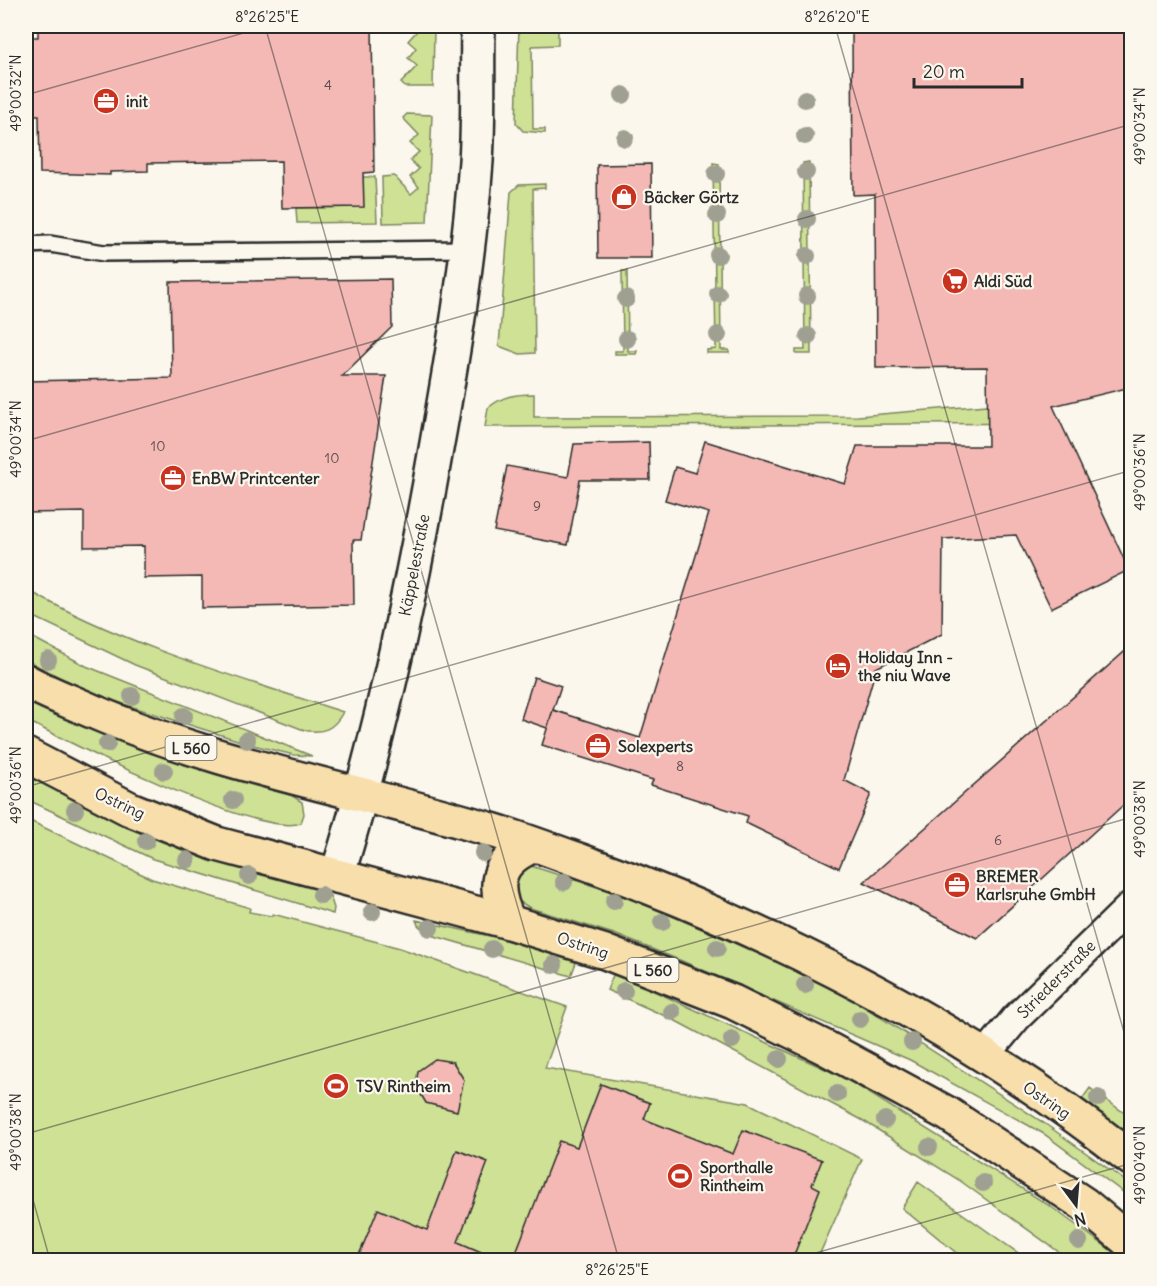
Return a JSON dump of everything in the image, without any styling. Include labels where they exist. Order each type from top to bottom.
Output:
[{"type":"main road","name":"Ostring","points":[[26,681],[137,730],[219,757],[497,831],[654,888],[760,933],[870,989],[984,1057],[1131,1159]]},
{"type":"main road","name":"Ostring","points":[[26,755],[99,794],[164,824],[254,856],[509,922],[628,960],[733,1002],[826,1048],[948,1114],[1084,1204],[1131,1244]]},
{"type":"main road","points":[[509,922],[499,903],[497,888],[500,873],[508,860],[520,850],[535,845]]},
{"type":"street","name":"Käppelestraße","points":[[337,876],[363,795],[420,543],[467,249],[476,160],[478,26]]},
{"type":"street","name":"Striederstraße","points":[[984,1057],[1016,1018],[1131,905]]},
{"type":"lane","points":[[26,245],[50,244],[104,253],[467,249]]},
{"type":"green space","points":[[410,26],[434,26],[433,87],[405,87],[401,83],[417,66],[408,58],[416,48],[408,41],[416,32]]},
{"type":"green space","points":[[519,26],[558,26],[558,45],[532,46],[533,129],[545,129],[545,133],[523,131],[516,123]]},
{"type":"green space","points":[[872,26],[1049,26],[1052,423],[485,427],[488,408],[493,404],[504,398],[527,394],[534,394],[534,417],[858,416],[987,405],[1035,404],[872,31]]},
{"type":"green space","points":[[407,114],[432,115],[427,222],[383,223],[382,177],[394,176],[411,194],[419,187],[410,177],[419,169],[410,160],[419,152],[410,143],[419,135],[403,118]]},
{"type":"green space","points":[[809,162],[811,354],[796,354],[796,350],[805,350],[803,163]]},
{"type":"green space","points":[[713,163],[719,164],[721,350],[729,350],[729,353],[707,353],[707,350],[716,349]]},
{"type":"green space","points":[[363,177],[375,177],[377,222],[297,223],[296,208],[363,207]]},
{"type":"green space","points":[[545,184],[545,188],[533,189],[535,353],[520,354],[499,346],[511,192],[519,185]]},
{"type":"green space","points":[[622,271],[627,271],[628,351],[637,351],[636,354],[615,354],[615,351],[623,351]]},
{"type":"green space","points":[[26,589],[63,609],[141,643],[343,712],[336,723],[327,729],[304,730],[135,665],[26,613]]},
{"type":"green space","points":[[26,634],[86,666],[312,756],[294,755],[253,745],[92,694],[26,660]]},
{"type":"green space","points":[[26,698],[141,747],[204,770],[291,795],[302,802],[304,814],[301,823],[279,824],[246,817],[122,767],[26,720]]},
{"type":"green space","points":[[26,774],[129,826],[211,860],[328,890],[334,908],[333,914],[153,859],[26,799]]},
{"type":"green space","name":"TSV Rintheim","points":[[26,819],[152,879],[250,908],[249,912],[271,916],[273,914],[400,948],[567,1007],[545,1068],[748,1103],[862,1159],[817,1260],[26,1260]]},
{"type":"green space","points":[[528,865],[631,898],[832,986],[1044,1123],[1131,1185],[1131,1198],[1044,1134],[910,1060],[682,961],[614,934],[530,908],[517,900],[512,877]]},
{"type":"green space","points":[[416,920],[545,948],[577,960],[571,976],[428,934]]},
{"type":"green space","points":[[614,973],[845,1078],[1050,1206],[1124,1260],[1070,1260],[959,1180],[862,1120],[674,1020],[607,990]]},
{"type":"green space","points":[[1090,1088],[1131,1118],[1131,1139],[1082,1099]]},
{"type":"green space","points":[[918,1182],[1028,1260],[965,1260],[902,1208]]},
{"type":"building","points":[[38,26],[372,26],[374,172],[363,173],[364,207],[282,208],[281,161],[148,163],[148,171],[110,172],[110,175],[40,173],[39,115],[26,115],[26,37],[38,37]]},
{"type":"building","points":[[1095,26],[1131,26],[1131,387],[1053,406],[1129,570],[1051,608],[1016,535],[943,539],[942,634],[876,668],[844,780],[871,794],[839,868],[746,823],[748,816],[651,785],[653,780],[542,745],[553,710],[640,738],[709,513],[665,500],[675,467],[695,473],[705,441],[845,484],[857,446],[988,446],[987,367],[876,368],[875,194],[853,195],[852,31],[1095,28]]},
{"type":"building","points":[[651,164],[652,258],[598,258],[597,165]]},
{"type":"building","points":[[391,279],[392,327],[342,376],[386,376],[361,540],[353,540],[354,605],[202,608],[202,577],[144,578],[144,546],[84,547],[84,512],[26,513],[26,381],[172,378],[170,282]]},
{"type":"building","points":[[649,442],[650,480],[580,480],[568,545],[494,531],[507,466],[568,477],[574,444]]},
{"type":"building","points":[[1131,646],[1131,798],[977,938],[864,882]]},
{"type":"building","points":[[534,677],[561,686],[547,728],[521,719]]},
{"type":"building","points":[[435,1059],[453,1062],[464,1080],[457,1111],[426,1103],[416,1086],[418,1071]]},
{"type":"building","name":"Sporthalle Rintheim","points":[[601,1084],[650,1103],[644,1119],[733,1154],[743,1130],[822,1160],[812,1185],[820,1189],[792,1260],[513,1260],[559,1141],[577,1147]]},
{"type":"building","points":[[457,1150],[488,1162],[458,1242],[500,1260],[357,1260],[378,1209],[427,1230]]},
{"type":"place","name":"init","points":[[106,101]]},
{"type":"place","name":"Bäcker Görtz","points":[[624,197]]},
{"type":"place","name":"Aldi Süd","points":[[955,281]]},
{"type":"place","name":"EnBW Printcenter","points":[[173,478]]},
{"type":"place","name":"Holiday Inn - the niu Wave","points":[[838,666]]},
{"type":"place","name":"Solexperts","points":[[598,746]]},
{"type":"place","name":"BREMER Karlsruhe GmbH","points":[[957,885]]},
{"type":"place","name":"TSV Rintheim","points":[[336,1086]]},
{"type":"place","name":"Sporthalle Rintheim","points":[[680,1176]]}]
